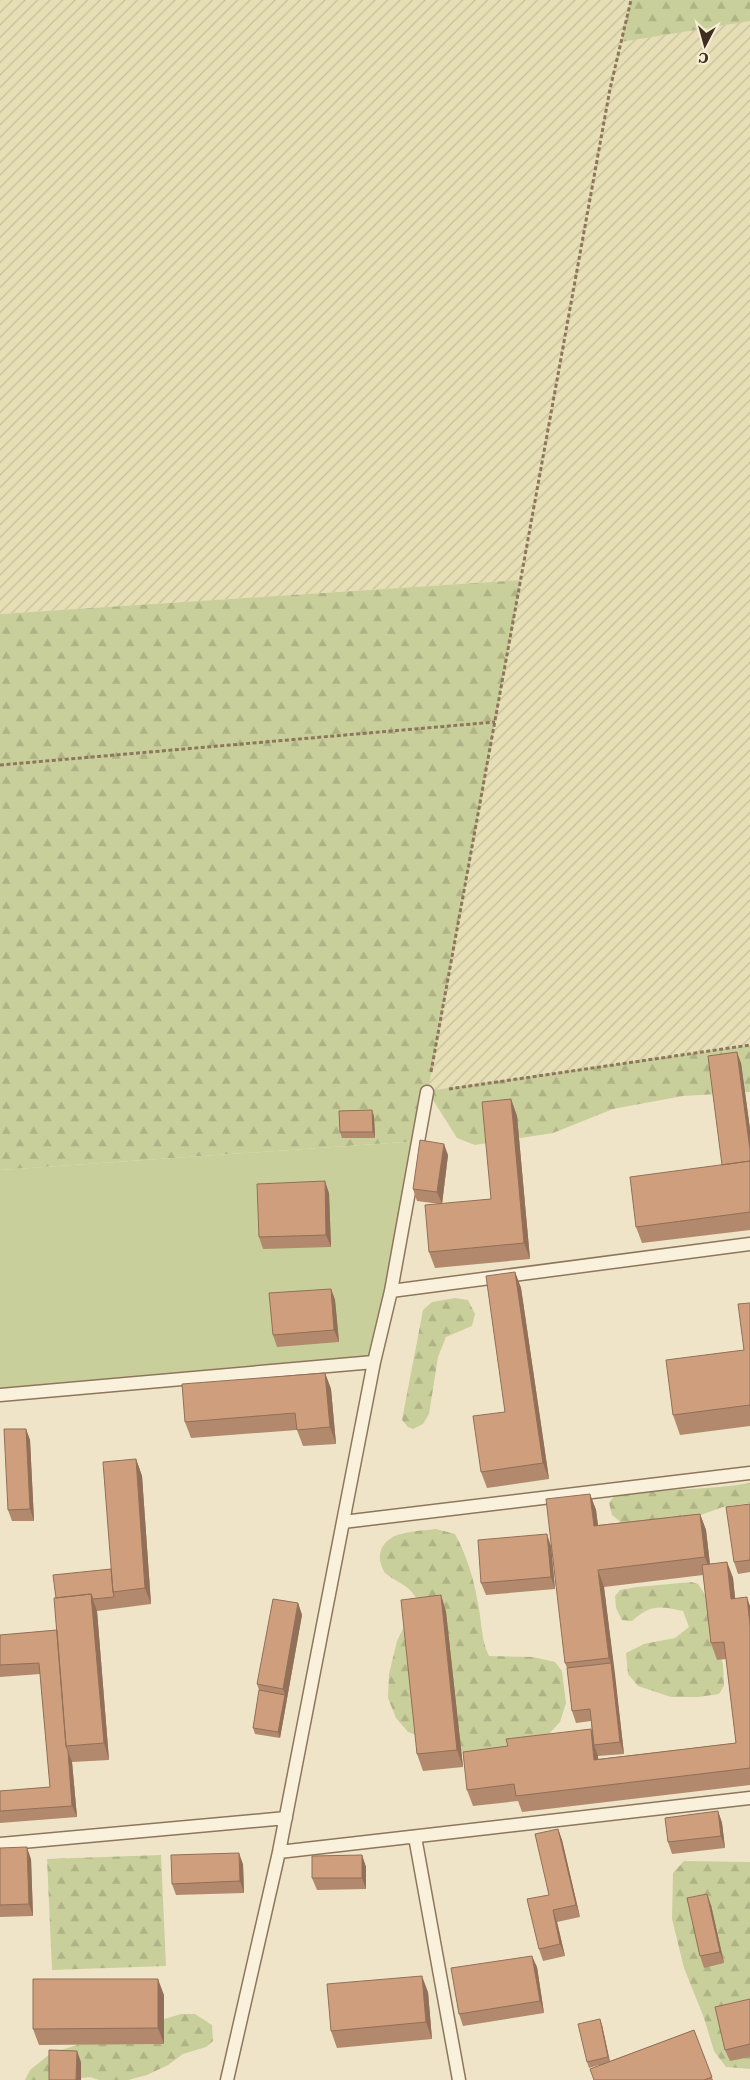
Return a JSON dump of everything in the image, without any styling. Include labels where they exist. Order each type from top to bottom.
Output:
[{"type":"lane","points":[[227,2080],[286,1818],[374,1362],[391,1291],[427,1092]]},
{"type":"lane","points":[[391,1291],[750,1244]]},
{"type":"lane","points":[[0,1395],[374,1362]]},
{"type":"lane","points":[[343,1522],[750,1473]]},
{"type":"lane","points":[[279,1852],[750,1798]]},
{"type":"lane","points":[[0,1844],[286,1818]]},
{"type":"lane","points":[[415,1837],[459,2080]]},
{"type":"path","points":[[631,0],[610,89],[427,1092],[750,1045]]},
{"type":"path","points":[[0,765],[495,722]]},
{"type":"shaded area","points":[[0,0],[750,0],[750,1045],[427,1092],[521,580],[0,614]]},
{"type":"green space","points":[[631,0],[750,0],[750,21],[621,42]]},
{"type":"green space","points":[[521,580],[428,1091],[750,1045],[750,1092],[683,1096],[613,1109],[553,1133],[475,1145],[457,1138],[428,1092],[419,1141],[0,1170],[0,614]]},
{"type":"green space","points":[[419,1141],[374,1362],[0,1395],[0,1170]]},
{"type":"green space","points":[[455,1298],[468,1300],[475,1314],[472,1326],[446,1337],[438,1357],[429,1414],[423,1424],[413,1429],[408,1427],[402,1420],[423,1310],[432,1302]]},
{"type":"green space","points":[[750,1483],[750,1503],[723,1507],[695,1517],[623,1524],[612,1515],[609,1503],[614,1496],[631,1493],[733,1486]]},
{"type":"green space","points":[[436,1529],[455,1534],[463,1551],[470,1568],[483,1637],[489,1656],[533,1657],[555,1662],[562,1671],[566,1703],[560,1722],[548,1735],[508,1750],[474,1756],[408,1732],[396,1718],[388,1698],[389,1674],[397,1641],[417,1600],[411,1591],[385,1573],[381,1564],[380,1554],[383,1546],[394,1536]]},
{"type":"green space","points":[[691,1582],[698,1584],[704,1593],[723,1665],[724,1686],[719,1694],[698,1697],[671,1697],[638,1686],[628,1674],[626,1653],[644,1644],[675,1638],[689,1627],[683,1611],[662,1607],[650,1609],[632,1621],[622,1620],[616,1608],[615,1596],[620,1590]]},
{"type":"green space","points":[[161,1855],[166,1966],[52,1970],[47,1859]]},
{"type":"green space","points":[[684,1861],[750,1862],[750,2069],[726,2067],[714,2051],[704,2018],[684,1968],[672,1919],[673,1873]]},
{"type":"green space","points":[[181,2014],[195,2014],[212,2025],[213,2041],[206,2047],[183,2054],[168,2065],[147,2075],[128,2080],[99,2080],[90,2077],[65,2080],[25,2080],[30,2070],[51,2053]]},
{"type":"building","points":[[737,1052],[750,1161],[722,1165],[708,1056]]},
{"type":"building","points":[[511,1099],[524,1243],[429,1252],[425,1205],[491,1199],[482,1102]]},
{"type":"building","points":[[372,1110],[373,1132],[340,1132],[339,1111]]},
{"type":"building","points":[[420,1140],[444,1144],[437,1192],[413,1189]]},
{"type":"building","points":[[750,1161],[750,1212],[636,1227],[630,1177]]},
{"type":"building","points":[[325,1181],[326,1235],[259,1237],[257,1184]]},
{"type":"building","points":[[515,1272],[543,1463],[481,1472],[473,1416],[505,1412],[486,1276]]},
{"type":"building","points":[[331,1289],[334,1330],[273,1335],[269,1293]]},
{"type":"building","points":[[750,1303],[750,1405],[673,1415],[666,1360],[744,1350],[738,1304]]},
{"type":"building","points":[[325,1373],[330,1427],[297,1430],[295,1413],[185,1422],[182,1384]]},
{"type":"building","points":[[4,1429],[26,1429],[30,1509],[8,1510]]},
{"type":"building","points":[[136,1459],[145,1588],[113,1592],[103,1462]]},
{"type":"building","points":[[590,1494],[594,1526],[700,1514],[705,1557],[598,1570],[609,1658],[565,1663],[546,1499]]},
{"type":"building","points":[[750,1504],[750,1560],[734,1562],[726,1507]]},
{"type":"building","points":[[547,1534],[551,1577],[481,1583],[478,1540]]},
{"type":"building","points":[[727,1562],[731,1599],[747,1597],[750,1625],[750,1768],[516,1796],[514,1784],[467,1790],[463,1752],[508,1746],[506,1739],[591,1729],[594,1760],[736,1743],[724,1642],[711,1643],[702,1565]]},
{"type":"building","points":[[111,1569],[114,1597],[93,1599],[91,1594],[56,1598],[53,1575]]},
{"type":"building","points":[[91,1594],[104,1743],[66,1746],[54,1598]]},
{"type":"building","points":[[441,1595],[457,1750],[417,1754],[401,1600]]},
{"type":"building","points":[[273,1599],[298,1603],[283,1689],[257,1684]]},
{"type":"building","points":[[57,1630],[72,1806],[0,1811],[0,1791],[50,1787],[39,1663],[0,1665],[0,1635]]},
{"type":"building","points":[[611,1663],[620,1742],[594,1745],[590,1709],[572,1711],[567,1668]]},
{"type":"building","points":[[259,1690],[285,1695],[278,1732],[253,1728]]},
{"type":"building","points":[[718,1811],[721,1836],[668,1842],[665,1818]]},
{"type":"building","points":[[558,1829],[576,1905],[553,1910],[560,1944],[539,1949],[527,1899],[549,1895],[535,1834]]},
{"type":"building","points":[[27,1847],[29,1904],[0,1905],[0,1848]]},
{"type":"building","points":[[239,1853],[240,1881],[172,1884],[171,1855]]},
{"type":"building","points":[[362,1855],[362,1878],[312,1878],[312,1856]]},
{"type":"building","points":[[707,1894],[720,1952],[700,1956],[687,1898]]},
{"type":"building","points":[[532,1956],[540,2001],[459,2014],[451,1968]]},
{"type":"building","points":[[422,1976],[426,2022],[331,2031],[327,1984]]},
{"type":"building","points":[[33,1979],[158,1979],[158,2028],[33,2029]]},
{"type":"building","points":[[750,1999],[750,2044],[725,2050],[715,2007]]},
{"type":"building","points":[[600,2019],[608,2057],[587,2062],[578,2024]]},
{"type":"building","points":[[694,2030],[712,2077],[704,2080],[594,2080],[590,2069]]},
{"type":"building","points":[[49,2050],[77,2051],[76,2080],[49,2080]]}]
